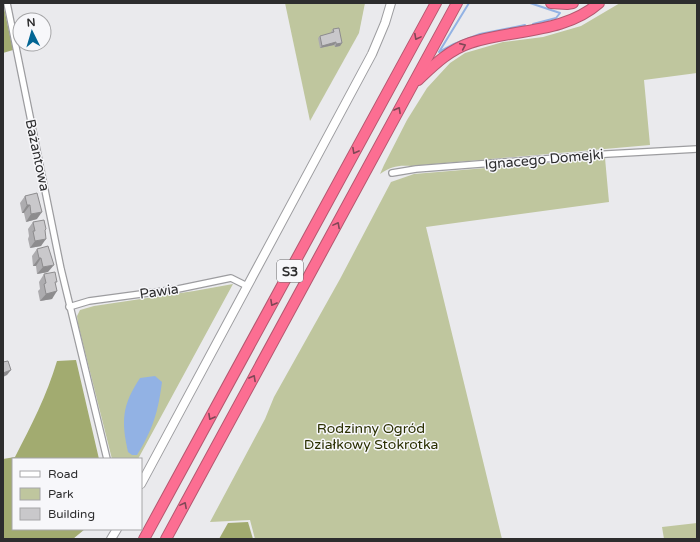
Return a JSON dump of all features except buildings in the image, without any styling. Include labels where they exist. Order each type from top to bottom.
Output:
[{"type":"highway","name":"S3","points":[[144,539],[436,3]]},
{"type":"highway","name":"S3","points":[[166,539],[456,3]]},
{"type":"highway","points":[[551,3],[573,3]]},
{"type":"highway","points":[[411,87],[443,57],[464,46],[487,39],[558,25],[584,13],[599,3]]},
{"type":"main road","points":[[142,482],[372,54],[385,23],[391,3]]},
{"type":"main road","points":[[111,539],[116,530]]},
{"type":"street","name":"Bażantowa","points":[[7,3],[69,307],[107,458]]},
{"type":"street","name":"Ignacego Domejki","points":[[392,173],[569,157],[697,149]]},
{"type":"street","name":"Pawia","points":[[69,307],[96,300],[178,289],[231,278],[247,286]]},
{"type":"green space","points":[[3,3],[12,50],[3,53]]},
{"type":"green space","points":[[285,3],[365,3],[359,33],[310,121]]},
{"type":"green space","points":[[620,3],[697,3],[697,73],[644,80],[650,145],[399,166],[388,169],[380,174],[407,120],[427,88],[450,63],[465,53],[503,42],[543,37],[581,26]]},
{"type":"green space","name":"Rodzinny Ogród Działkowy Stokrotka","points":[[605,158],[609,202],[426,227],[502,539],[255,539],[250,520],[210,522],[265,419],[274,397],[340,279],[391,182],[414,174]]},
{"type":"green space","points":[[233,284],[139,458],[112,458],[77,316],[80,310],[94,306]]},
{"type":"green space","points":[[76,360],[99,458],[12,458],[12,530],[84,530],[73,539],[3,539],[3,459],[15,457],[44,398],[57,361]]},
{"type":"green space","points":[[248,522],[253,539],[219,539],[228,523]]},
{"type":"green space","points":[[697,523],[697,539],[664,539],[662,527]]},
{"type":"water","points":[[155,376],[162,382],[157,411],[143,446],[137,455],[132,455],[128,452],[124,431],[126,405],[140,378]]},
{"type":"waterway","points":[[469,3],[439,52],[454,44],[480,34],[525,25]]},
{"type":"waterway","points":[[530,3],[560,13],[556,18],[533,24]]}]
